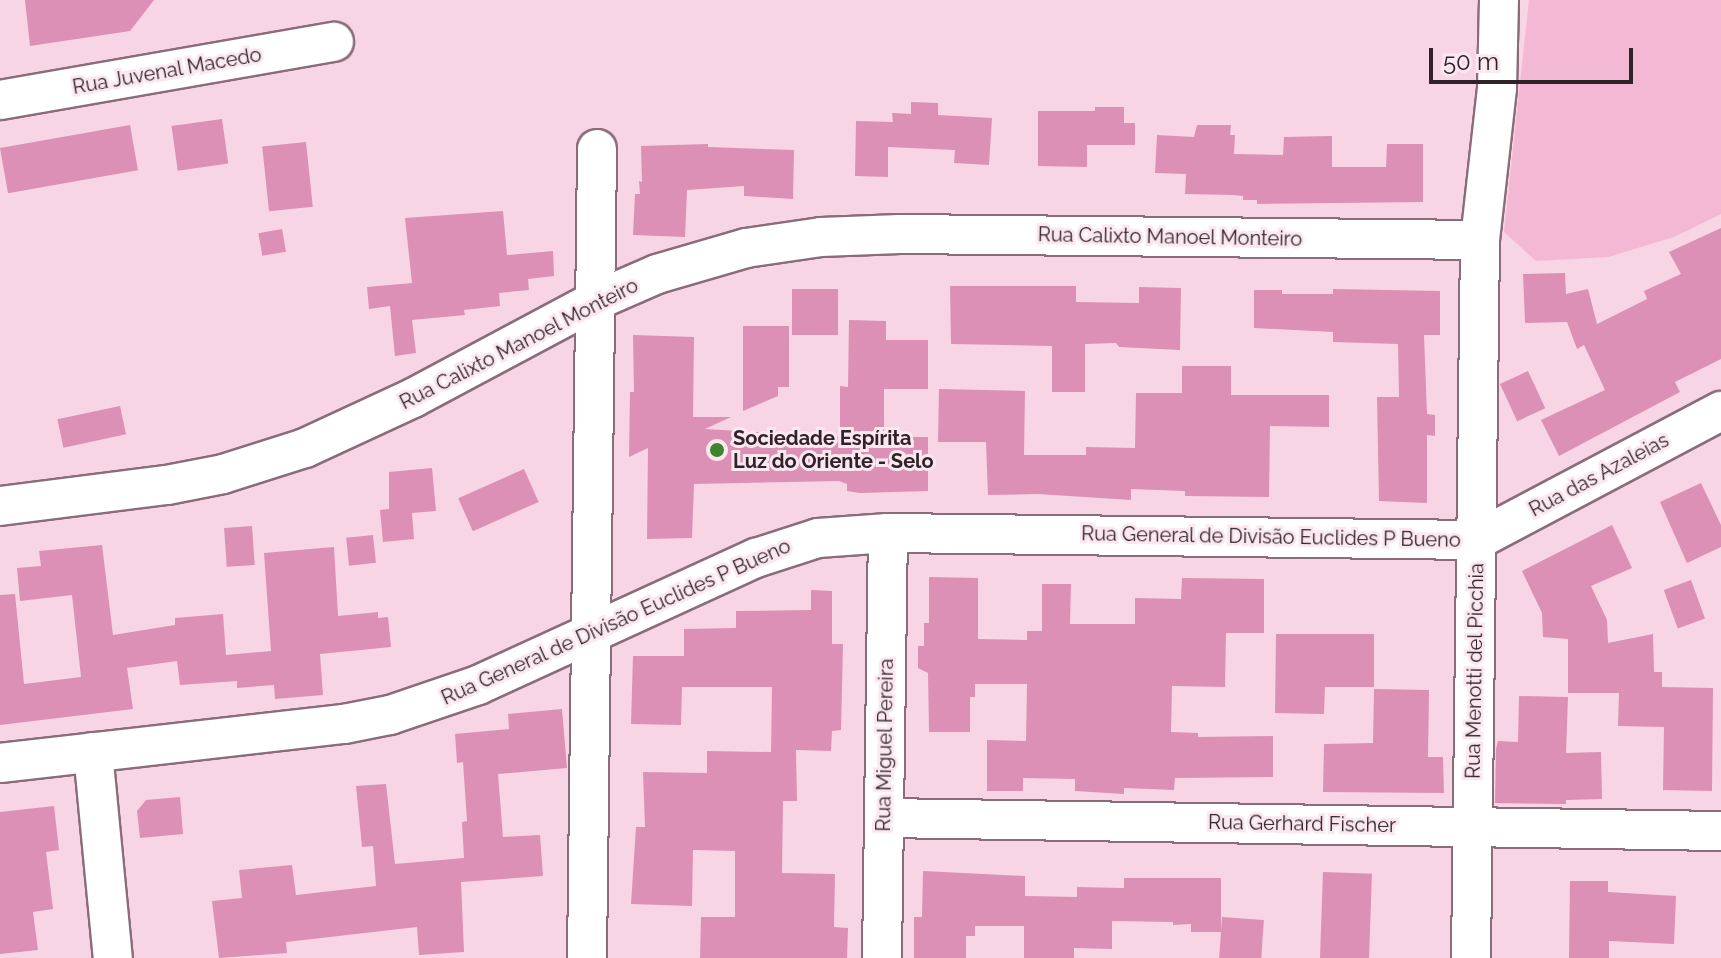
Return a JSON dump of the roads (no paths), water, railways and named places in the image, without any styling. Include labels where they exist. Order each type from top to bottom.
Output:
[{"type":"street","name":"Rua Menotti del Picchia","points":[[1471,958],[1480,240],[1497,88],[1499,0]]},
{"type":"street","name":"Rua Juvenal Macedo","points":[[0,100],[334,42]]},
{"type":"street","points":[[587,958],[597,149]]},
{"type":"street","name":"Rua Calixto Manoel Monteiro","points":[[0,506],[181,483],[223,474],[305,448],[413,398],[595,301],[713,255],[821,237],[900,234],[1480,240]]},
{"type":"street","name":"Rua das Azaleias","points":[[1477,540],[1721,411]]},
{"type":"street","name":"Rua Miguel Pereira","points":[[882,958],[888,533]]},
{"type":"street","name":"Rua General de Divisão Euclides P Bueno","points":[[0,763],[344,724],[390,715],[478,685],[591,631],[789,545],[846,534],[1477,540]]},
{"type":"street","points":[[93,752],[113,958]]},
{"type":"street","name":"Rua Gerhard Fischer","points":[[884,818],[1721,831]]},
{"type":"place","name":"Sociedade Espírita Luz do Oriente - Selo","points":[[717,450]]}]
